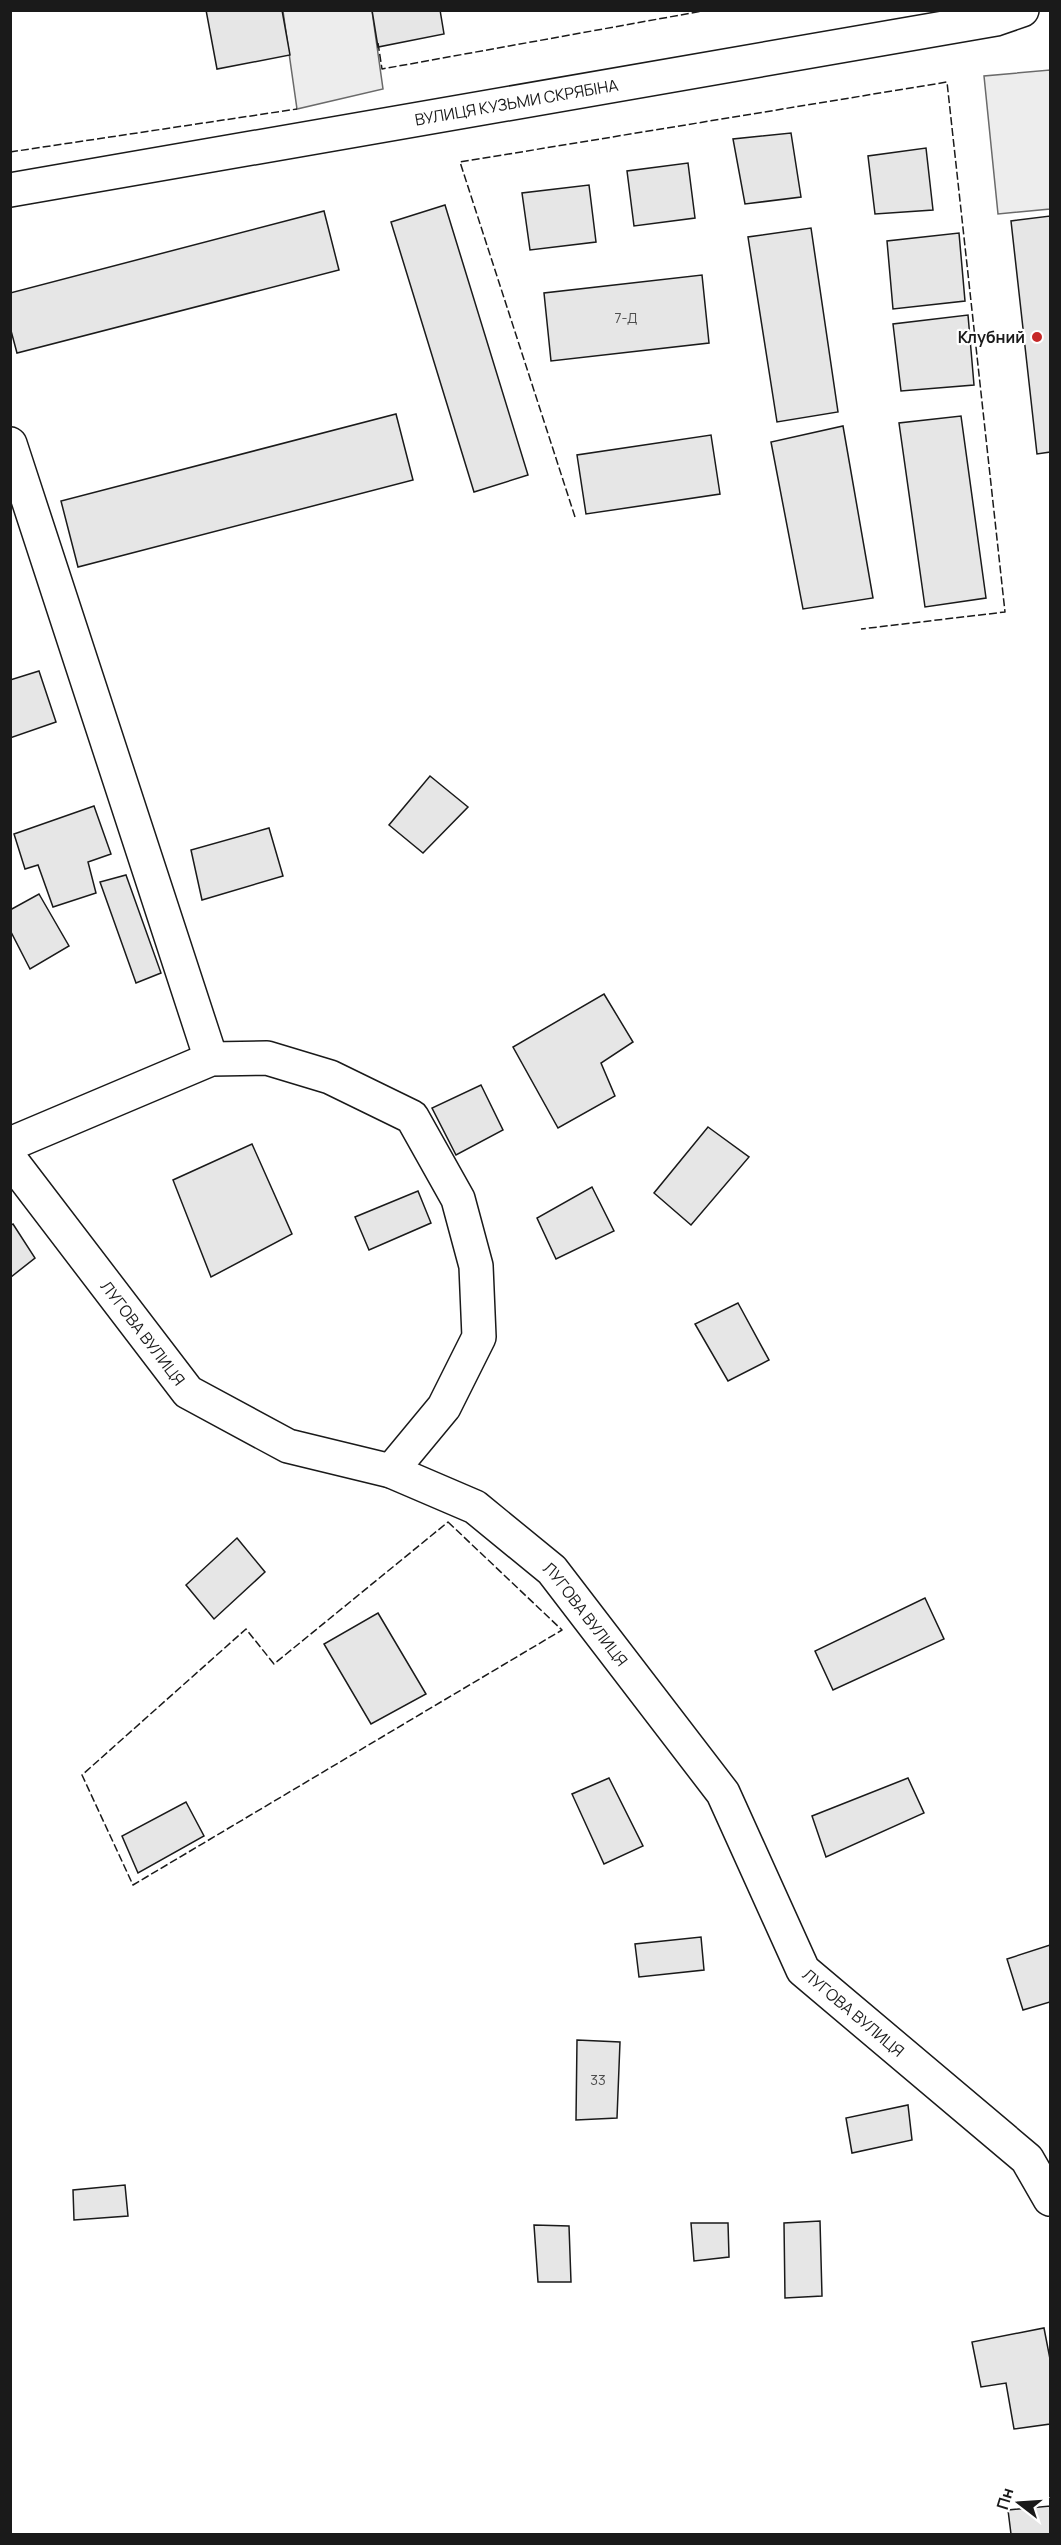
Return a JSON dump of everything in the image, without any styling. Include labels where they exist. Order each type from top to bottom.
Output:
[{"type":"street","name":"ВУЛИЦЯ КУЗЬМИ СКРЯБІНА","points":[[10,190],[984,21],[1022,10]]},
{"type":"street","points":[[10,444],[211,1059]]},
{"type":"street","points":[[10,1144],[211,1059],[267,1058],[330,1077],[412,1117],[458,1199],[476,1266],[479,1337],[444,1407],[391,1471]]},
{"type":"street","name":"ЛУГОВА ВУЛИЦЯ","points":[[10,1159],[188,1392],[288,1446],[391,1471],[475,1507],[552,1570],[723,1793],[803,1970],[1027,2159],[1050,2199]]},
{"type":"shaded area","points":[[283,11],[372,11],[383,89],[297,109]]},
{"type":"shaded area","points":[[1050,70],[1050,209],[998,214],[984,76]]},
{"type":"building","points":[[206,10],[282,10],[290,55],[217,69]]},
{"type":"building","points":[[372,10],[440,10],[444,34],[378,47]]},
{"type":"building","points":[[791,133],[801,197],[745,204],[733,139]]},
{"type":"building","points":[[926,148],[933,210],[875,214],[868,156]]},
{"type":"building","points":[[688,163],[695,218],[634,226],[627,171]]},
{"type":"building","points":[[589,185],[596,242],[530,250],[522,193]]},
{"type":"building","points":[[445,205],[528,475],[474,492],[391,222]]},
{"type":"building","points":[[324,211],[339,270],[17,353],[10,327],[10,293]]},
{"type":"building","name":"Клубний","points":[[1050,216],[1050,452],[1037,454],[1011,221]]},
{"type":"building","points":[[811,228],[838,412],[777,422],[748,237]]},
{"type":"building","points":[[959,233],[965,301],[893,309],[887,241]]},
{"type":"building","points":[[702,275],[709,343],[551,361],[544,293]]},
{"type":"building","points":[[968,315],[974,385],[901,391],[893,324]]},
{"type":"building","points":[[396,414],[413,480],[78,567],[61,501]]},
{"type":"building","points":[[961,416],[986,598],[925,607],[899,423]]},
{"type":"building","points":[[843,426],[873,598],[803,609],[771,442]]},
{"type":"building","points":[[711,435],[720,494],[586,514],[577,455]]},
{"type":"building","points":[[39,671],[56,722],[10,738],[10,680]]},
{"type":"building","points":[[430,776],[468,807],[423,853],[389,825]]},
{"type":"building","points":[[94,806],[111,854],[88,862],[96,893],[53,907],[38,865],[25,869],[14,834]]},
{"type":"building","points":[[269,828],[283,876],[202,900],[191,850]]},
{"type":"building","points":[[126,875],[161,973],[136,983],[100,882]]},
{"type":"building","points":[[39,894],[69,946],[30,969],[10,930],[10,910]]},
{"type":"building","points":[[604,994],[633,1042],[601,1063],[615,1096],[558,1128],[513,1047]]},
{"type":"building","points":[[481,1085],[503,1130],[456,1155],[432,1108]]},
{"type":"building","points":[[708,1127],[749,1157],[691,1225],[654,1193]]},
{"type":"building","points":[[252,1144],[292,1234],[211,1277],[173,1180]]},
{"type":"building","points":[[592,1187],[614,1231],[556,1259],[537,1218]]},
{"type":"building","points":[[418,1191],[431,1223],[369,1250],[355,1217]]},
{"type":"building","points":[[13,1224],[35,1258],[11,1277],[10,1226]]},
{"type":"building","points":[[738,1303],[769,1360],[728,1381],[695,1324]]},
{"type":"building","points":[[237,1538],[265,1572],[214,1619],[186,1585]]},
{"type":"building","points":[[925,1598],[944,1639],[833,1690],[815,1651]]},
{"type":"building","points":[[378,1613],[426,1694],[371,1724],[324,1644]]},
{"type":"building","points":[[609,1778],[643,1846],[604,1864],[572,1794]]},
{"type":"building","points":[[908,1778],[924,1813],[826,1857],[812,1816]]},
{"type":"building","points":[[186,1802],[204,1836],[138,1873],[122,1836]]},
{"type":"building","points":[[701,1937],[704,1970],[639,1977],[635,1944]]},
{"type":"building","points":[[1050,1945],[1050,2002],[1023,2010],[1007,1959]]},
{"type":"building","points":[[577,2040],[620,2042],[617,2118],[576,2120]]},
{"type":"building","points":[[908,2105],[912,2140],[852,2153],[846,2118]]},
{"type":"building","points":[[125,2185],[128,2216],[74,2220],[73,2190]]},
{"type":"building","points":[[820,2221],[822,2296],[785,2298],[784,2223]]},
{"type":"building","points":[[691,2223],[728,2223],[729,2257],[694,2261]]},
{"type":"building","points":[[534,2225],[569,2226],[571,2282],[538,2282]]},
{"type":"building","points":[[1044,2328],[1050,2359],[1050,2424],[1014,2429],[1006,2383],[981,2387],[972,2342]]},
{"type":"building","points":[[1050,2506],[1050,2534],[1011,2534],[1008,2510]]},
{"type":"fence","points":[[378,43],[382,69],[708,10]]},
{"type":"fence","points":[[575,517],[460,162],[947,82],[1005,612],[861,629]]},
{"type":"fence","points":[[10,152],[297,109]]},
{"type":"fence","points":[[448,1522],[562,1630],[133,1885],[82,1775],[246,1629],[274,1664],[448,1522]]},
{"type":"place","name":"Клубний","points":[[1037,337]]}]
